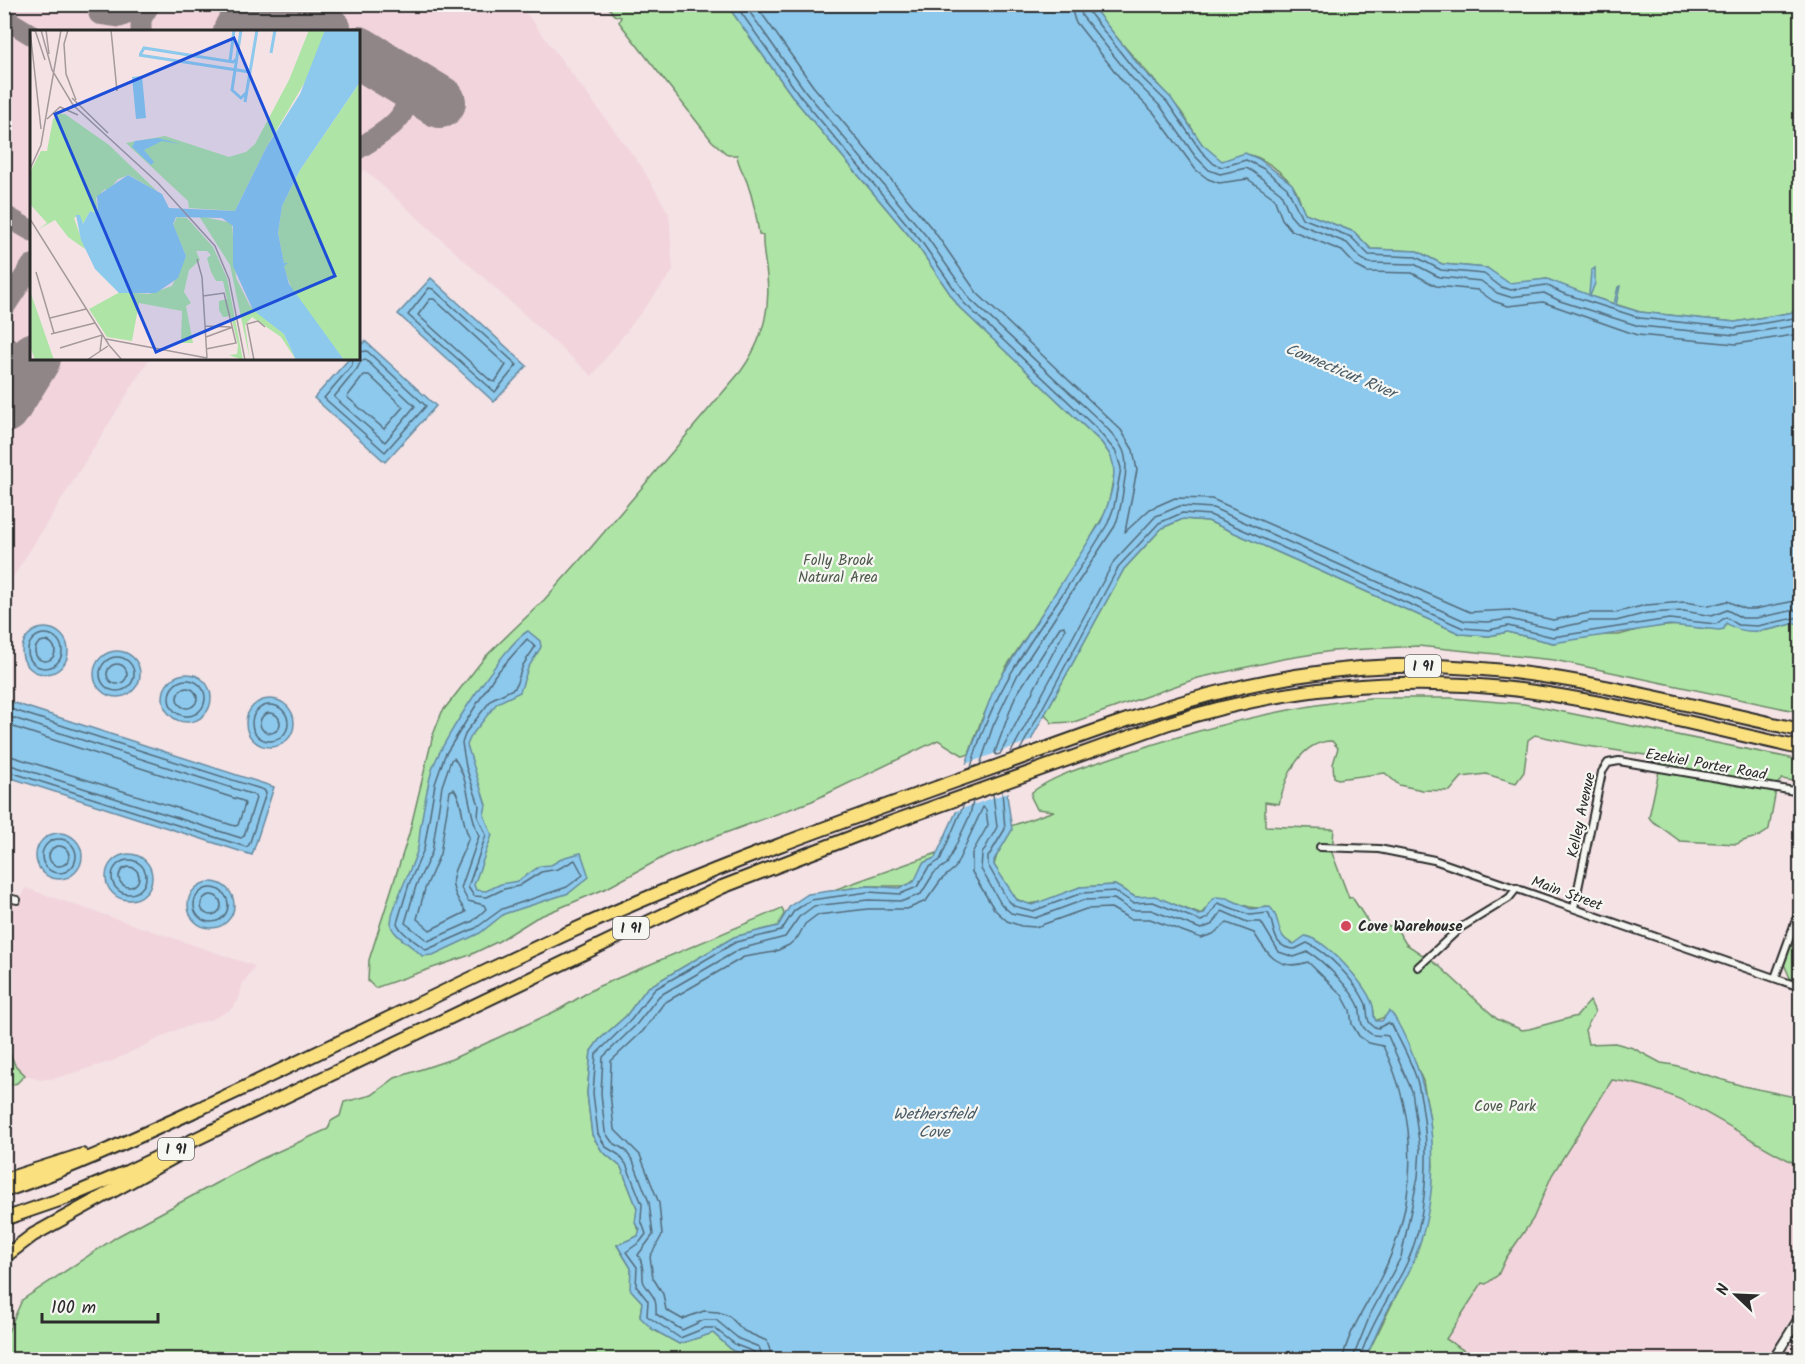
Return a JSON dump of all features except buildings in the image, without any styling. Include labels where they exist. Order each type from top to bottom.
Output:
[{"type":"highway","name":"I 91","points":[[4,1191],[118,1146],[646,898],[763,850],[940,786],[1160,708],[1227,688],[1304,674],[1396,666],[1459,667],[1537,675],[1800,730]]},
{"type":"highway","name":"I 91","points":[[4,1219],[92,1188],[682,904],[777,865],[929,809],[1215,710],[1310,691],[1386,684],[1472,686],[1545,694],[1800,748]]},
{"type":"highway","points":[[4,1257],[33,1234],[166,1163],[205,1135]]},
{"type":"highway","points":[[4,1180],[57,1161],[118,1146]]},
{"type":"street","name":"Ezekiel Porter Road","points":[[1608,763],[1619,761],[1800,792]]},
{"type":"street","name":"Kelley Avenue","points":[[1574,908],[1602,772],[1608,763]]},
{"type":"street","name":"Main Street","points":[[1320,847],[1351,847],[1407,854],[1450,865],[1800,987]]},
{"type":"street","points":[[1418,967],[1460,928],[1509,898],[1517,888]]},
{"type":"street","points":[[4,897],[17,900]]},
{"type":"street","points":[[1775,978],[1800,909]]},
{"type":"street","points":[[1773,1359],[1800,1317]]},
{"type":"shaded area","points":[[5,4],[520,5],[641,166],[669,214],[673,271],[592,376],[365,170],[360,173],[360,30],[30,30],[30,360],[148,360],[5,590]]},
{"type":"shaded area","points":[[25,888],[255,966],[243,983],[238,1001],[230,1010],[212,1019],[178,1029],[112,1061],[56,1078],[40,1080],[25,1075],[16,1065],[5,1039],[4,903],[18,907]]},
{"type":"shaded area","points":[[1618,1071],[1685,1099],[1800,1165],[1800,1304],[1766,1359],[1477,1359],[1446,1340],[1483,1282],[1498,1275],[1506,1258],[1533,1219],[1552,1175]]},
{"type":"green space","name":"Folly Brook Natural Area","points":[[607,5],[727,5],[795,100],[917,245],[959,307],[1102,443],[1111,456],[1115,468],[1108,508],[1078,560],[1006,667],[981,721],[969,754],[964,756],[938,740],[812,801],[671,853],[607,888],[536,918],[499,941],[470,955],[375,988],[368,981],[369,960],[409,834],[433,735],[442,712],[485,657],[544,600],[588,551],[741,371],[759,338],[766,315],[768,290],[763,235],[759,234],[751,194],[737,155],[728,155],[712,141],[619,22],[621,17],[614,15]]},
{"type":"green space","points":[[1091,5],[1800,5],[1800,311],[1735,322],[1640,312],[1564,288],[1547,279],[1512,284],[1501,280],[1487,268],[1442,264],[1417,251],[1371,249],[1354,232],[1305,213],[1292,185],[1266,162],[1243,154],[1223,161],[1211,154],[1200,142],[1178,108]]},
{"type":"green space","points":[[1183,519],[1208,521],[1461,634],[1489,636],[1507,632],[1553,643],[1592,635],[1619,635],[1648,627],[1684,625],[1706,629],[1726,623],[1735,628],[1753,631],[1800,622],[1800,712],[1554,660],[1418,646],[1332,651],[1283,659],[1198,678],[1074,722],[1052,723],[1045,714],[1124,569],[1162,528]]},
{"type":"green space","name":"Cove Park","points":[[1370,698],[1451,698],[1524,704],[1800,760],[1800,782],[1782,779],[1777,784],[1769,829],[1762,835],[1737,844],[1680,841],[1651,820],[1649,817],[1661,762],[1658,757],[1535,735],[1528,740],[1524,772],[1516,783],[1486,774],[1462,777],[1450,791],[1422,790],[1399,785],[1385,773],[1338,779],[1334,777],[1333,764],[1338,748],[1332,741],[1320,743],[1302,754],[1295,763],[1279,804],[1265,802],[1265,826],[1334,829],[1332,853],[1349,898],[1352,897],[1370,925],[1395,926],[1406,944],[1438,965],[1497,1019],[1522,1030],[1529,1029],[1577,1016],[1590,1001],[1595,1012],[1585,1030],[1588,1044],[1615,1043],[1633,1048],[1661,1063],[1743,1086],[1800,1098],[1800,1166],[1710,1115],[1663,1092],[1612,1080],[1552,1175],[1533,1219],[1506,1258],[1498,1275],[1486,1284],[1482,1283],[1446,1339],[1477,1359],[1365,1359],[1416,1255],[1428,1203],[1433,1166],[1430,1120],[1423,1081],[1395,1019],[1384,1017],[1375,1021],[1374,1010],[1369,998],[1346,967],[1327,949],[1308,937],[1294,944],[1286,940],[1277,926],[1276,917],[1267,907],[1251,907],[1220,899],[1212,900],[1202,915],[1155,897],[1135,897],[1115,885],[1080,887],[1043,902],[1027,904],[1012,897],[994,865],[1005,828],[1054,811],[1037,809],[1031,797],[1032,792],[1060,776],[1143,747],[1239,720],[1304,707]]},
{"type":"green space","points":[[937,853],[935,858],[923,863],[917,878],[907,886],[868,886],[831,891]]},
{"type":"green space","points":[[782,908],[784,914],[778,926],[734,937],[647,988],[626,1016],[599,1040],[591,1051],[587,1093],[592,1135],[602,1151],[621,1167],[637,1208],[636,1225],[640,1231],[638,1236],[617,1245],[631,1268],[632,1291],[642,1302],[640,1315],[652,1329],[679,1344],[713,1333],[733,1351],[760,1359],[9,1360],[4,1341],[22,1300],[118,1236],[259,1160],[328,1129],[331,1121],[340,1116],[344,1102],[372,1095],[395,1078],[452,1059],[560,1009],[597,987]]},
{"type":"green space","points":[[1800,922],[1800,982],[1790,978],[1784,964]]},
{"type":"green space","points":[[4,1039],[15,1065],[25,1075],[17,1083],[5,1087]]},
{"type":"water","points":[[727,5],[1091,5],[1141,68],[1171,98],[1202,144],[1222,161],[1245,153],[1259,159],[1292,184],[1305,213],[1354,232],[1371,249],[1417,251],[1442,264],[1487,268],[1509,283],[1547,279],[1589,295],[1591,271],[1595,268],[1595,283],[1590,296],[1614,304],[1620,286],[1616,305],[1640,312],[1735,322],[1800,311],[1800,622],[1762,631],[1735,628],[1726,623],[1724,629],[1719,630],[1670,625],[1553,643],[1507,632],[1489,636],[1461,634],[1208,521],[1183,519],[1162,528],[1124,569],[1034,734],[1007,795],[1012,830],[994,860],[994,865],[1017,900],[1032,905],[1080,887],[1115,885],[1135,897],[1155,896],[1199,915],[1204,914],[1210,902],[1216,897],[1227,898],[1251,909],[1270,907],[1281,933],[1288,941],[1294,944],[1305,936],[1314,939],[1344,964],[1368,995],[1376,1021],[1382,1021],[1389,1011],[1394,1016],[1408,1044],[1427,1105],[1432,1136],[1433,1168],[1430,1200],[1413,1262],[1365,1359],[760,1359],[733,1351],[713,1333],[679,1344],[652,1329],[640,1317],[642,1302],[630,1289],[631,1268],[617,1245],[638,1236],[640,1229],[635,1223],[637,1208],[621,1167],[602,1151],[592,1135],[587,1093],[591,1051],[599,1040],[626,1016],[647,988],[734,937],[778,926],[790,906],[808,894],[868,886],[899,888],[914,882],[923,863],[935,858],[957,810],[967,761],[995,686],[1101,522],[1109,500],[1114,474],[1111,457],[1102,443],[959,307],[917,245],[795,100]]},
{"type":"water","points":[[431,278],[527,366],[494,402],[398,314]]},
{"type":"water","points":[[365,341],[436,406],[385,462],[314,398],[348,360],[360,360],[360,347]]},
{"type":"water","points":[[45,628],[54,629],[61,635],[67,642],[67,660],[61,667],[54,673],[45,674],[36,673],[29,667],[23,660],[22,651],[23,642],[29,635],[36,629]]},
{"type":"water","points":[[528,631],[540,641],[541,647],[528,668],[520,692],[497,703],[471,736],[467,745],[486,805],[484,815],[492,835],[474,885],[476,890],[486,891],[501,884],[518,881],[540,866],[551,865],[565,857],[581,853],[589,877],[569,893],[504,914],[480,933],[433,955],[422,956],[399,937],[391,924],[394,908],[418,848],[424,803],[432,770],[447,739],[474,695],[504,654]]},
{"type":"water","points":[[117,651],[126,652],[133,658],[139,665],[139,683],[133,690],[126,696],[117,697],[108,696],[101,690],[95,683],[94,674],[95,665],[101,658],[108,652]]},
{"type":"water","points":[[187,674],[204,681],[211,698],[204,715],[187,722],[170,715],[163,698],[170,681]]},
{"type":"water","points":[[265,699],[275,699],[287,706],[294,718],[294,728],[287,740],[275,747],[265,747],[250,736],[246,728],[246,718],[257,703]]},
{"type":"water","points":[[5,700],[274,787],[252,855],[5,776]]},
{"type":"water","points":[[59,833],[68,834],[75,840],[81,847],[81,865],[75,872],[68,878],[59,879],[50,878],[43,872],[37,865],[36,856],[37,847],[43,840],[50,834]]},
{"type":"water","points":[[129,854],[138,855],[145,861],[151,868],[151,886],[145,893],[138,899],[129,900],[120,899],[113,893],[107,886],[106,877],[107,868],[113,861],[120,855]]},
{"type":"water","points":[[211,882],[220,883],[227,889],[233,896],[233,914],[227,921],[220,927],[211,928],[202,927],[195,921],[189,914],[188,905],[189,896],[195,889],[202,883]]},
{"type":"pier","points":[[1035,739],[1012,791],[953,812],[963,765]]},
{"type":"taxiway","points":[[99,14],[120,17],[149,4]]},
{"type":"taxiway","points":[[141,30],[141,19],[150,4]]},
{"type":"taxiway","points":[[4,18],[30,34]]},
{"type":"taxiway","points":[[360,148],[394,123],[402,114],[405,104],[404,93],[398,81],[384,67]]},
{"type":"taxiway","points":[[4,215],[30,230]]},
{"type":"taxiway","points":[[4,308],[30,268]]},
{"type":"taxiway","points":[[10,348],[20,363],[18,386]]},
{"type":"runway","points":[[240,30],[255,4]]},
{"type":"runway","points":[[283,4],[323,30]]},
{"type":"runway","points":[[360,53],[440,102]]},
{"type":"runway","points":[[4,408],[34,360]]},
{"type":"place","name":"Cove Warehouse","points":[[1346,926]]},
{"type":"water label","name":"Connecticut River","points":[[1341,370]]},
{"type":"water label","name":"Wethersfield Cove","points":[[934,1122]]}]
